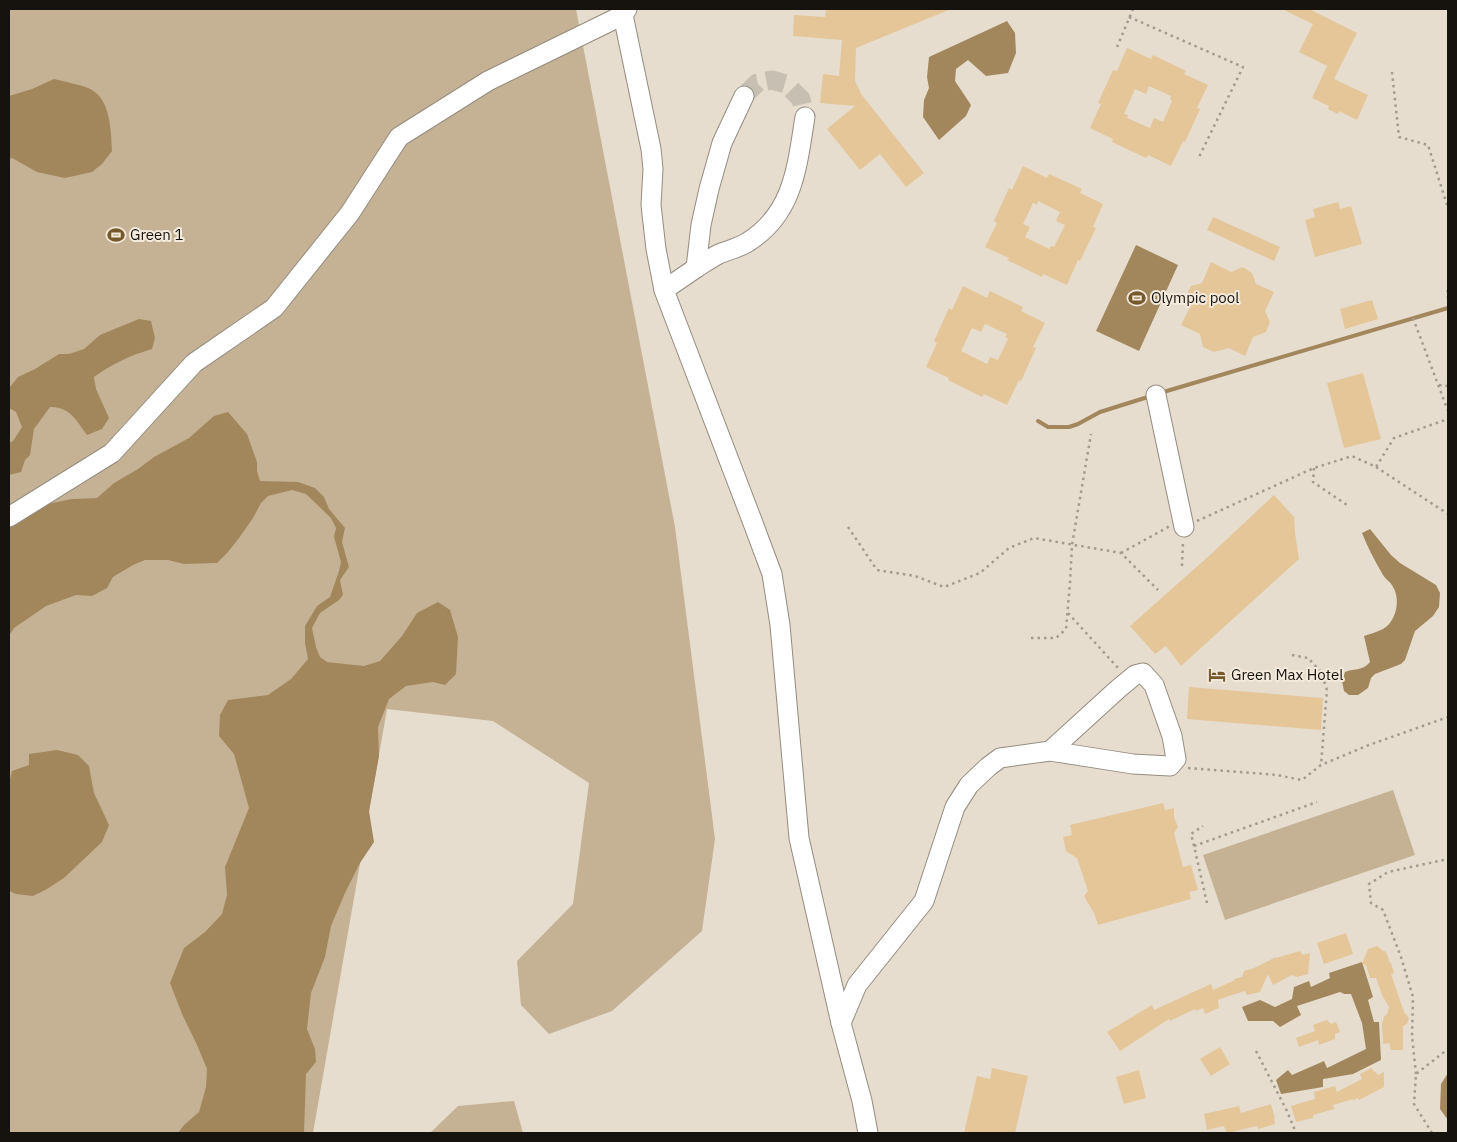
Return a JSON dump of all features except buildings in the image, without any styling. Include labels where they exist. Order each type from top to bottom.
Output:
[{"type":"street","points":[[9,517],[112,453],[194,363],[274,308],[350,213],[399,137],[488,81],[625,12],[651,149],[653,169],[651,205],[656,249],[664,290],[772,574],[780,625],[799,838],[868,1133]]},
{"type":"street","points":[[696,268],[701,225],[716,161],[722,143],[744,96]]},
{"type":"street","points":[[664,290],[717,255],[746,243],[765,230],[782,207],[795,174],[805,117]]},
{"type":"street","points":[[1156,395],[1184,527]]},
{"type":"street","points":[[841,1023],[857,985],[924,901],[955,808],[969,784],[988,766],[1000,758],[1050,751],[1133,764],[1170,766],[1176,759],[1172,736],[1154,686],[1143,673],[1129,680],[1050,751]]},
{"type":"street","points":[[862,1101],[862,1133]]},
{"type":"path","points":[[1117,47],[1133,9]]},
{"type":"path","points":[[1129,17],[1243,67],[1199,157]]},
{"type":"path","points":[[1392,72],[1399,137],[1428,145],[1448,208]]},
{"type":"path","points":[[1448,290],[1448,298]]},
{"type":"path","points":[[1413,318],[1448,411]]},
{"type":"path","points":[[1439,385],[1448,386]]},
{"type":"path","points":[[1376,466],[1394,438],[1448,419]]},
{"type":"path","points":[[1031,638],[1056,638],[1066,629],[1072,545],[1092,434]]},
{"type":"path","points":[[1120,553],[1174,523],[1184,527],[1314,468],[1352,456],[1376,466],[1448,514]]},
{"type":"path","points":[[1314,468],[1313,482],[1347,505]]},
{"type":"path","points":[[848,527],[877,570],[915,576],[944,587],[980,573],[1009,548],[1034,538],[1120,553],[1158,590]]},
{"type":"path","points":[[1182,566],[1184,527]]},
{"type":"path","points":[[1068,613],[1129,680]]},
{"type":"path","points":[[1292,655],[1308,658],[1322,672],[1327,690],[1321,765]]},
{"type":"path","points":[[1170,766],[1277,775],[1302,780],[1321,765],[1369,745],[1448,718]]},
{"type":"path","points":[[1194,846],[1317,802]]},
{"type":"path","points":[[1203,826],[1191,834],[1207,903]]},
{"type":"path","points":[[1432,1133],[1414,1104],[1416,1074],[1412,1036],[1413,997],[1383,910],[1371,903],[1369,884],[1388,872],[1448,859]]},
{"type":"path","points":[[1416,1074],[1448,1049]]},
{"type":"path","points":[[1256,1051],[1296,1133]]},
{"type":"shaded area","points":[[9,9],[576,9],[675,527],[715,839],[702,931],[612,1011],[549,1034],[521,1005],[517,961],[573,904],[589,783],[493,721],[387,709],[313,1133],[9,1133]]},
{"type":"shaded area","points":[[1007,21],[1015,33],[1016,53],[1008,73],[986,76],[968,60],[956,69],[955,81],[971,105],[966,116],[939,140],[923,117],[924,100],[929,88],[927,77],[929,57]]},
{"type":"shaded area","points":[[54,79],[76,84],[96,92],[105,107],[110,125],[112,151],[102,164],[92,172],[65,178],[37,172],[12,158],[9,159],[9,96],[32,89]]},
{"type":"shaded area","name":"Olympic pool","points":[[1136,245],[1178,265],[1139,351],[1096,331]]},
{"type":"shaded area","points":[[139,319],[151,321],[155,338],[152,349],[122,360],[94,377],[96,389],[109,418],[102,429],[87,435],[72,415],[57,407],[50,407],[34,429],[30,455],[25,460],[21,472],[9,475],[9,443],[13,441],[22,427],[16,412],[9,408],[9,388],[18,377],[59,354],[69,354],[84,349],[100,335]]},
{"type":"shaded area","points":[[228,412],[247,434],[257,462],[260,481],[298,482],[315,488],[324,497],[329,509],[345,528],[342,542],[349,567],[340,580],[343,595],[320,613],[312,628],[320,657],[327,662],[364,666],[380,661],[402,636],[417,613],[438,602],[450,610],[458,637],[456,674],[445,685],[433,682],[406,686],[389,699],[378,727],[379,756],[369,811],[374,842],[360,863],[331,926],[325,957],[311,993],[307,1029],[315,1049],[316,1062],[306,1074],[304,1133],[178,1133],[199,1112],[206,1087],[207,1069],[170,983],[184,948],[205,932],[222,914],[227,895],[225,867],[249,808],[234,754],[219,736],[220,715],[228,700],[268,695],[291,679],[308,659],[305,643],[305,626],[317,606],[330,597],[341,562],[334,537],[336,528],[331,518],[306,494],[292,490],[268,496],[261,503],[239,538],[217,563],[184,564],[168,560],[145,560],[113,577],[107,588],[92,596],[76,595],[46,606],[14,628],[9,636],[9,522],[48,504],[72,499],[97,498],[114,483],[154,457],[189,438],[214,416]]},
{"type":"shaded area","points":[[1370,529],[1400,563],[1436,585],[1440,593],[1439,607],[1433,616],[1415,631],[1405,660],[1401,664],[1375,674],[1371,678],[1368,688],[1358,695],[1349,695],[1344,691],[1342,681],[1345,672],[1362,668],[1370,662],[1364,636],[1387,626],[1394,616],[1397,604],[1393,587],[1383,575],[1362,533]]},
{"type":"shaded area","points":[[57,750],[78,755],[89,766],[94,793],[109,825],[102,842],[64,878],[33,896],[16,894],[9,891],[9,784],[12,771],[29,765],[29,754]]},
{"type":"shaded area","points":[[1393,790],[1415,855],[1225,920],[1203,855]]},
{"type":"shaded area","points":[[1362,962],[1373,997],[1368,1000],[1374,1022],[1379,1022],[1381,1060],[1353,1074],[1323,1079],[1323,1087],[1281,1094],[1276,1080],[1288,1070],[1292,1075],[1324,1061],[1327,1068],[1366,1049],[1362,1023],[1351,994],[1340,992],[1297,1006],[1301,1015],[1280,1027],[1273,1021],[1248,1021],[1242,1007],[1260,1000],[1275,1007],[1292,999],[1294,987],[1309,981],[1311,987],[1330,978],[1329,973]]},
{"type":"shaded area","points":[[1448,1073],[1448,1120],[1440,1109],[1441,1084]]},
{"type":"shaded area","points":[[514,1101],[523,1133],[430,1133],[458,1106]]},
{"type":"waterway","points":[[1160,393],[1448,308]]},
{"type":"waterway","points":[[1038,421],[1048,427],[1069,427],[1100,412],[1151,396]]},
{"type":"tunnel","points":[[744,96],[757,83],[772,80],[786,84],[801,99],[805,117]]},
{"type":"place","name":"Green 1","points":[[116,235]]},
{"type":"place","name":"Olympic pool","points":[[1137,298]]},
{"type":"place","name":"Green Max Hotel","points":[[1217,675]]}]
